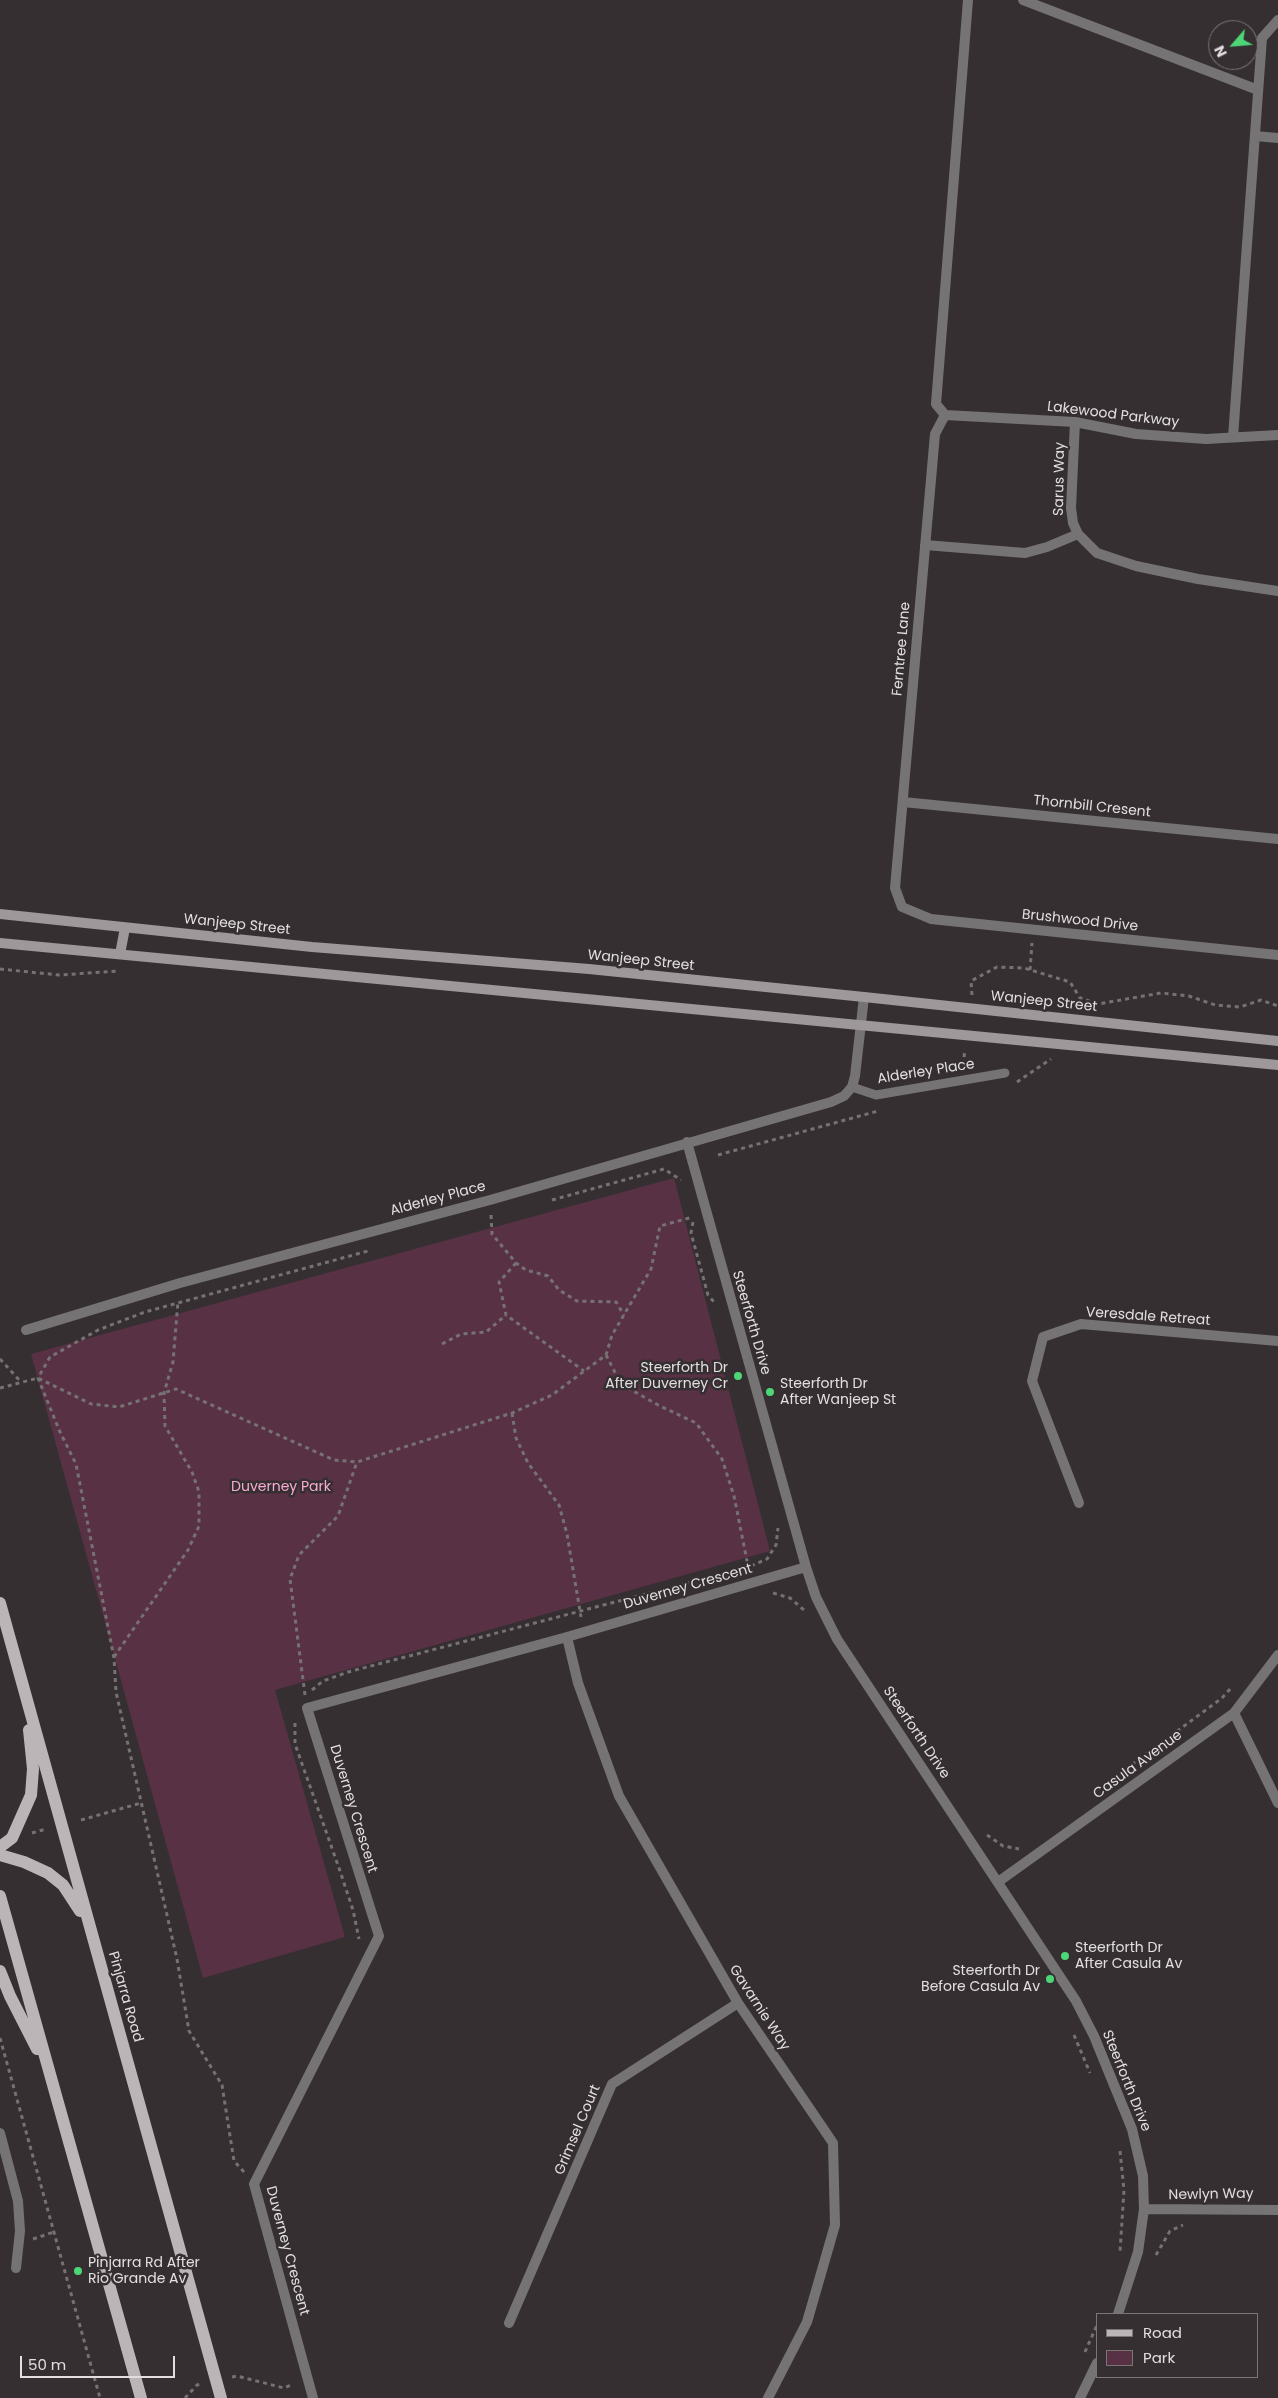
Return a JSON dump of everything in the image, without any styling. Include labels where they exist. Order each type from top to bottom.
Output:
[{"type":"main road","name":"Wanjeep Street","points":[[0,914],[312,947],[590,969],[864,996],[1278,1041]]},
{"type":"main road","points":[[120,954],[125,928]]},
{"type":"main road","points":[[0,943],[1278,1065]]},
{"type":"main road","name":"Pinjarra Road","points":[[0,1603],[221,2398]]},
{"type":"main road","points":[[0,1847],[12,1838],[31,1795],[33,1769],[26,1698]]},
{"type":"main road","points":[[0,1855],[24,1862],[48,1873],[63,1885],[72,1896],[92,1933]]},
{"type":"main road","points":[[0,1896],[141,2398]]},
{"type":"main road","points":[[0,1971],[10,1996],[50,2074]]},
{"type":"street","points":[[945,415],[936,404],[968,0]]},
{"type":"street","points":[[1023,0],[1258,90]]},
{"type":"street","points":[[1233,437],[1262,38],[1278,20]]},
{"type":"street","points":[[1255,136],[1278,138]]},
{"type":"street","name":"Lakewood Parkway","points":[[945,415],[1075,422],[1136,434],[1206,438],[1278,435]]},
{"type":"street","name":"Ferntree Lane","points":[[895,888],[935,434],[945,415]]},
{"type":"street","name":"Sarus Way","points":[[1075,422],[1071,508],[1073,523],[1078,534]]},
{"type":"street","points":[[925,545],[1025,552],[1047,547],[1078,534],[1097,553],[1136,566],[1198,579],[1278,591]]},
{"type":"street","name":"Thornbill Cresent","points":[[903,802],[1278,839]]},
{"type":"street","name":"Brushwood Drive","points":[[895,888],[902,907],[931,919],[1278,955]]},
{"type":"street","name":"Alderley Place","points":[[26,1330],[180,1282],[490,1200],[686,1142],[831,1102],[844,1096],[852,1087],[855,1076],[864,996]]},
{"type":"street","name":"Steerforth Drive","points":[[686,1142],[816,1597],[837,1639],[1060,1974],[1094,2036],[1132,2129],[1143,2176],[1144,2209],[1138,2252],[1118,2313]]},
{"type":"street","name":"Veresdale Retreat","points":[[1079,1503],[1032,1381],[1043,1337],[1080,1324],[1278,1341]]},
{"type":"street","name":"Duverney Crescent","points":[[313,2398],[254,2184],[379,1936],[304,1705],[567,1637],[806,1567]]},
{"type":"street","name":"Gavarnie Way","points":[[567,1637],[578,1683],[620,1796],[738,2003],[833,2144],[835,2225],[807,2322],[768,2398]]},
{"type":"street","name":"Casula Avenue","points":[[998,1882],[1234,1713],[1278,1655]]},
{"type":"street","points":[[1234,1713],[1278,1803]]},
{"type":"street","name":"Grimsel Court","points":[[509,2324],[612,2084],[738,2003]]},
{"type":"street","points":[[0,2133],[18,2201],[20,2231],[16,2268]]},
{"type":"street","name":"Newlyn Way","points":[[1144,2209],[1278,2210]]},
{"type":"street","points":[[1080,2398],[1096,2365]]},
{"type":"lane","name":"Alderley Place","points":[[852,1087],[876,1095],[1005,1073]]},
{"type":"path","points":[[1030,970],[1033,929]]},
{"type":"path","points":[[972,996],[970,981],[997,967],[1030,970],[1070,982],[1080,998],[1098,1004],[1161,993],[1189,996],[1215,1005],[1240,1006],[1261,1000],[1278,1006]]},
{"type":"path","points":[[966,1046],[963,1067],[966,1080]]},
{"type":"path","points":[[1010,1086],[1060,1054]]},
{"type":"path","points":[[718,1155],[881,1110]]},
{"type":"path","points":[[549,1201],[664,1169],[681,1179],[684,1189]]},
{"type":"path","points":[[490,1200],[492,1234],[516,1263],[526,1270],[548,1276],[559,1290],[577,1302],[616,1302],[624,1314]]},
{"type":"path","points":[[689,1208],[693,1222],[691,1233],[705,1286],[708,1295],[716,1304]]},
{"type":"path","points":[[482,1220],[501,1214]]},
{"type":"path","points":[[0,1388],[38,1378],[91,1404],[119,1407],[176,1389],[334,1460],[358,1462],[512,1413],[552,1395],[606,1355],[612,1335],[651,1269],[660,1226],[706,1214]]},
{"type":"path","points":[[38,1378],[50,1357],[98,1330],[178,1302],[377,1248]]},
{"type":"path","points":[[516,1263],[499,1282],[506,1315],[584,1371]]},
{"type":"path","points":[[114,1658],[188,1550],[198,1526],[199,1492],[192,1472],[165,1426],[164,1393],[172,1362],[180,1282]]},
{"type":"path","points":[[442,1344],[461,1334],[486,1332],[506,1315]]},
{"type":"path","points":[[606,1355],[621,1384],[658,1405],[696,1423],[722,1459],[734,1496],[748,1566]]},
{"type":"path","points":[[0,1359],[21,1382]]},
{"type":"path","points":[[38,1378],[60,1432],[76,1464],[114,1658],[116,1692],[177,1959],[189,2031],[222,2084],[234,2161],[254,2184]]},
{"type":"path","points":[[512,1413],[516,1438],[528,1463],[559,1505],[567,1534],[584,1632]]},
{"type":"path","points":[[304,1705],[305,1696],[290,1579],[298,1555],[338,1516],[358,1462]]},
{"type":"path","points":[[740,1569],[766,1559],[776,1545],[778,1528],[776,1519]]},
{"type":"path","points":[[304,1705],[305,1696],[323,1681],[348,1672],[705,1579]]},
{"type":"path","points":[[764,1595],[773,1593],[790,1598],[803,1608],[807,1616]]},
{"type":"path","points":[[1114,1778],[1222,1698],[1234,1685]]},
{"type":"path","points":[[296,1716],[295,1744],[353,1910],[359,1938],[357,1945]]},
{"type":"path","points":[[81,1820],[141,1803]]},
{"type":"path","points":[[27,1832],[31,1834],[46,1829]]},
{"type":"path","points":[[972,1843],[984,1833],[1003,1846],[1019,1849],[1027,1843]]},
{"type":"path","points":[[1073,2032],[1092,2076]]},
{"type":"path","points":[[0,2038],[2,2053],[100,2398]]},
{"type":"path","points":[[1119,2146],[1124,2190],[1120,2251]]},
{"type":"path","points":[[1156,2255],[1170,2232],[1183,2225],[1192,2224]]},
{"type":"path","points":[[292,2374],[296,2391]]},
{"type":"path","points":[[185,2398],[197,2385],[237,2376],[284,2388],[294,2384]]},
{"type":"green space","name":"Duverney Park","points":[[674,1178],[770,1551],[275,1690],[345,1937],[203,1978],[31,1354]]},
{"type":"place","name":"Steerforth Dr After Duverney Cr","points":[[738,1376]]},
{"type":"place","name":"Steerforth Dr After Wanjeep St","points":[[770,1392]]},
{"type":"place","name":"Steerforth Dr After Casula Av","points":[[1065,1956]]},
{"type":"place","name":"Steerforth Dr Before Casula Av","points":[[1050,1979]]},
{"type":"place","name":"Pinjarra Rd After Rio Grande Av","points":[[78,2271]]}]
